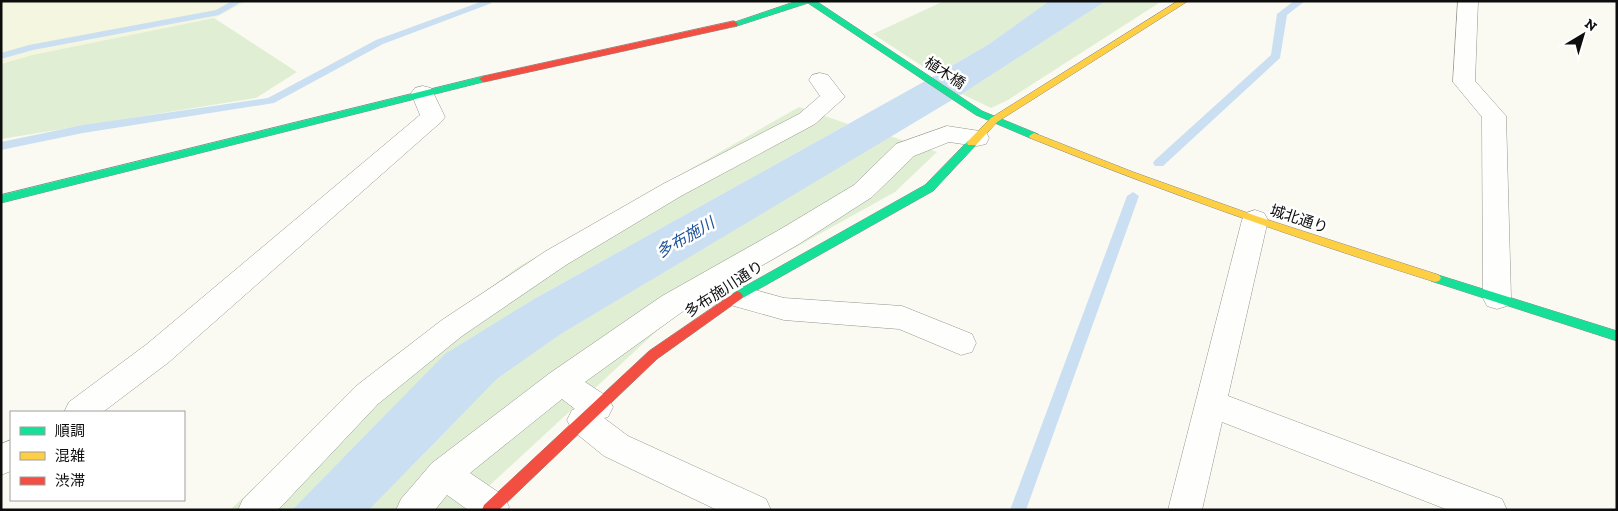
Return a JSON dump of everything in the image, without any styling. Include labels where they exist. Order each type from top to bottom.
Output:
[{"type":"street","points":[[1,198],[422,93],[743,22],[806,1]]},
{"type":"street","name":"植木橋","points":[[810,1],[895,58],[983,124]]},
{"type":"street","name":"多布施川通り","points":[[491,508],[653,355],[737,296],[929,188],[983,124],[1184,1]]},
{"type":"street","points":[[1468,1],[1464,82],[1494,116],[1496,298]]},
{"type":"street","points":[[255,510],[367,395],[452,328],[556,258],[672,190],[807,119],[833,97],[820,80]]},
{"type":"street","points":[[81,411],[158,353],[434,117],[422,93]]},
{"type":"street","points":[[413,510],[444,474],[561,382],[672,304],[789,237],[863,191],[905,150],[947,134],[983,124]]},
{"type":"street","name":"城北通り","points":[[983,124],[1130,174],[1256,220],[1617,336]]},
{"type":"street","points":[[1185,510],[1256,220]]},
{"type":"street","points":[[737,296],[784,309],[902,318],[960,343]]},
{"type":"street","points":[[561,382],[616,446],[754,510]]},
{"type":"street","points":[[1212,404],[1490,510]]},
{"type":"street","points":[[444,474],[491,508]]},
{"type":"green space","points":[[1,1],[248,1],[214,18],[32,55],[1,64]]},
{"type":"green space","points":[[944,1],[1049,1],[989,44],[936,75],[873,34]]},
{"type":"green space","points":[[1106,1],[1162,1],[1008,100],[991,108],[962,94]]},
{"type":"green space","points":[[214,18],[297,72],[256,98],[1,139],[1,64],[32,55]]},
{"type":"green space","points":[[799,107],[848,124],[534,299],[446,354],[292,510],[230,510],[387,361],[520,266]]},
{"type":"green space","points":[[890,136],[937,152],[895,192],[674,315],[463,510],[369,510],[497,379],[561,334]]},
{"type":"water","name":"多布施川","points":[[1049,1],[1106,1],[962,94],[561,334],[497,379],[369,510],[292,510],[445,354],[534,299],[936,75],[989,44]]},
{"type":"waterway","points":[[1,56],[32,47],[219,12],[239,1]]},
{"type":"waterway","points":[[1159,163],[1276,56],[1282,14],[1301,1]]},
{"type":"waterway","points":[[1,146],[83,129],[270,101],[380,42],[425,24],[487,3]]},
{"type":"waterway","points":[[1018,510],[1133,196]]},
{"type":"traffic: fast","points":[[734,24],[806,1]]},
{"type":"traffic: fast","points":[[810,1],[979,113],[1034,136]]},
{"type":"traffic: fast","points":[[1,199],[484,79]]},
{"type":"traffic: fast","points":[[737,296],[929,188],[972,143]]},
{"type":"traffic: fast","points":[[1435,278],[1617,336]]},
{"type":"traffic: slow","points":[[972,143],[994,120],[1184,1]]},
{"type":"traffic: slow","points":[[1034,136],[1129,174],[1255,220],[1435,278]]},
{"type":"traffic: jam","points":[[484,79],[734,24]]},
{"type":"traffic: jam","points":[[489,510],[653,355],[737,296]]}]
